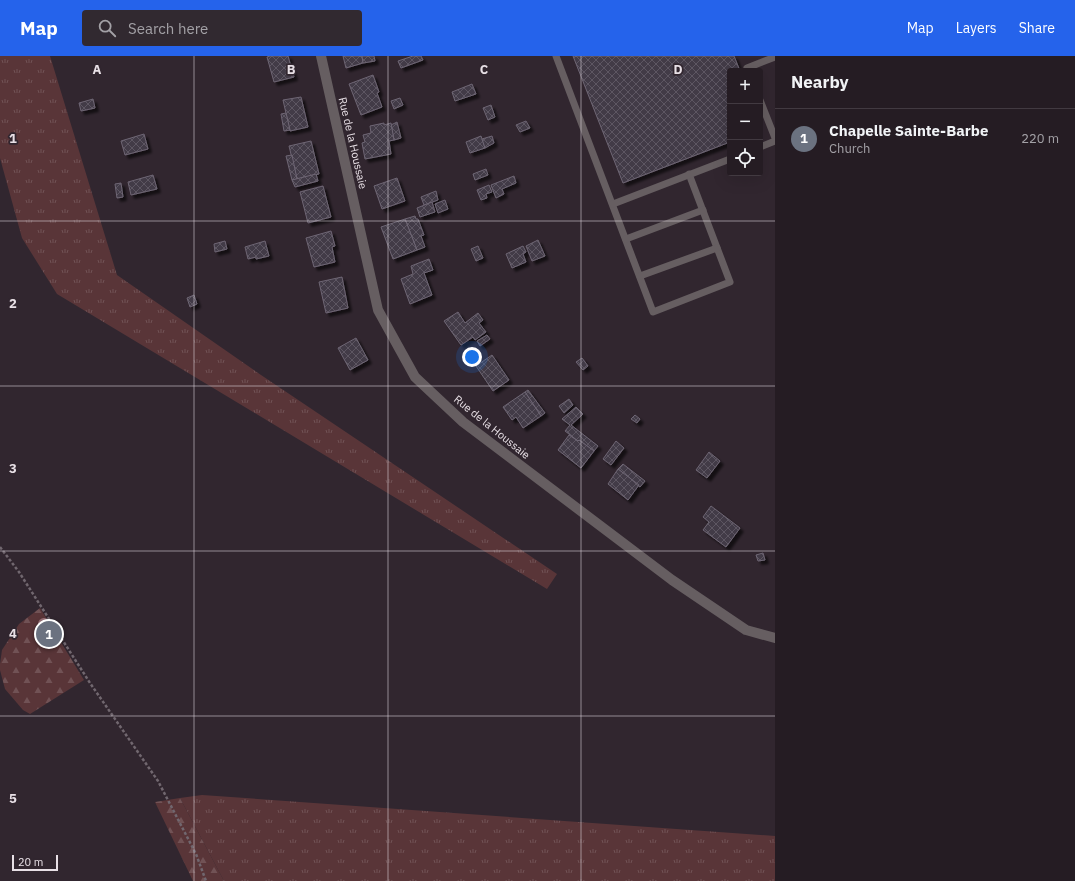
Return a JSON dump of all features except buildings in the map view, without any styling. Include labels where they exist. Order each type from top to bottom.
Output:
[{"type":"street","name":"Rue de la Houssaie","points":[[321,56],[378,310],[415,377],[463,422],[672,580],[746,630],[775,638]]},
{"type":"lane","points":[[556,56],[653,312],[730,282],[689,174]]},
{"type":"lane","points":[[747,68],[775,57]]},
{"type":"lane","points":[[762,104],[775,140],[763,146]]},
{"type":"lane","points":[[613,204],[727,160]]},
{"type":"lane","points":[[626,239],[703,210]]},
{"type":"lane","points":[[640,276],[717,248]]},
{"type":"path","points":[[0,547],[19,572],[90,683],[158,781],[196,854],[206,881]]},
{"type":"green space","points":[[0,56],[50,56],[117,275],[261,375],[557,574],[547,589],[57,294],[22,238],[0,158]]},
{"type":"green space","points":[[40,608],[84,680],[30,714],[23,710],[5,689],[0,664],[2,650],[19,624]]},
{"type":"green space","points":[[202,795],[775,836],[775,881],[224,881],[180,798]]},
{"type":"green space","points":[[180,798],[224,881],[193,881],[155,802]]},
{"type":"place","name":"Chapelle Sainte-Barbe","points":[[49,634]]}]
